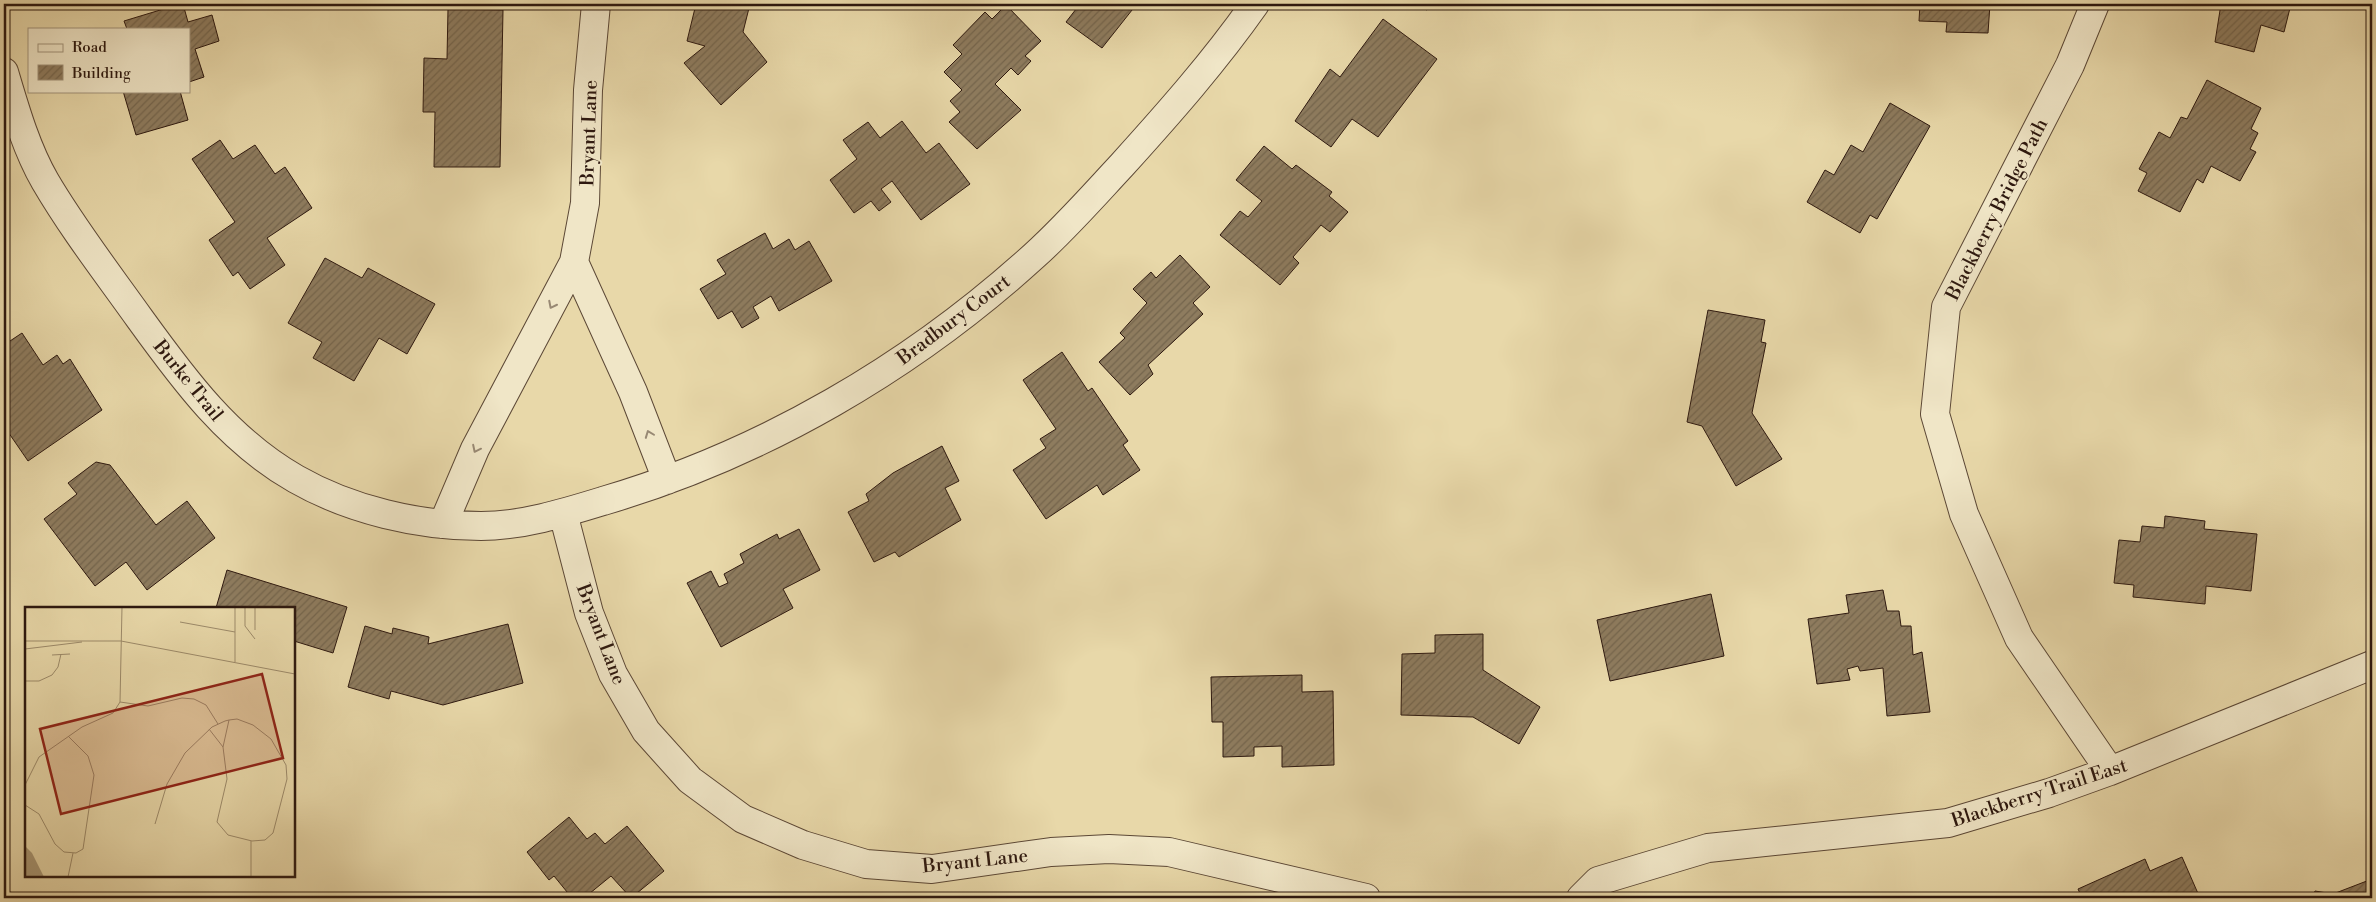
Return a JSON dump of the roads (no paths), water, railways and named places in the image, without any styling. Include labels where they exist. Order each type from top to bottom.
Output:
[{"type":"street","name":"Bryant Lane","points":[[443,524],[476,449],[574,262],[585,203],[588,90],[596,4]]},
{"type":"street","name":"Bradbury Court","points":[[563,513],[638,491],[710,463],[781,431],[849,393],[914,352],[1036,254],[1094,196],[1194,84],[1255,4]]},
{"type":"street","name":"Blackberry Bridge Path","points":[[2095,4],[2070,65],[1946,307],[1935,414],[1964,514],[2018,638],[2110,771]]},
{"type":"street","name":"Burke Trail","points":[[4,72],[20,126],[43,178],[72,223],[175,368],[214,415],[262,456],[295,478],[331,496],[386,513],[443,524],[485,526],[563,513]]},
{"type":"street","points":[[574,262],[633,392],[667,480]]},
{"type":"street","name":"Bryant Lane","points":[[563,513],[590,612],[613,674],[646,731],[690,780],[743,819],[803,845],[866,864],[932,868],[1050,852],[1108,849],[1169,852],[1366,898]]},
{"type":"street","name":"Blackberry Trail East","points":[[1581,898],[1598,881],[1708,848],[1948,823],[2050,793],[2110,771],[2372,665]]}]
